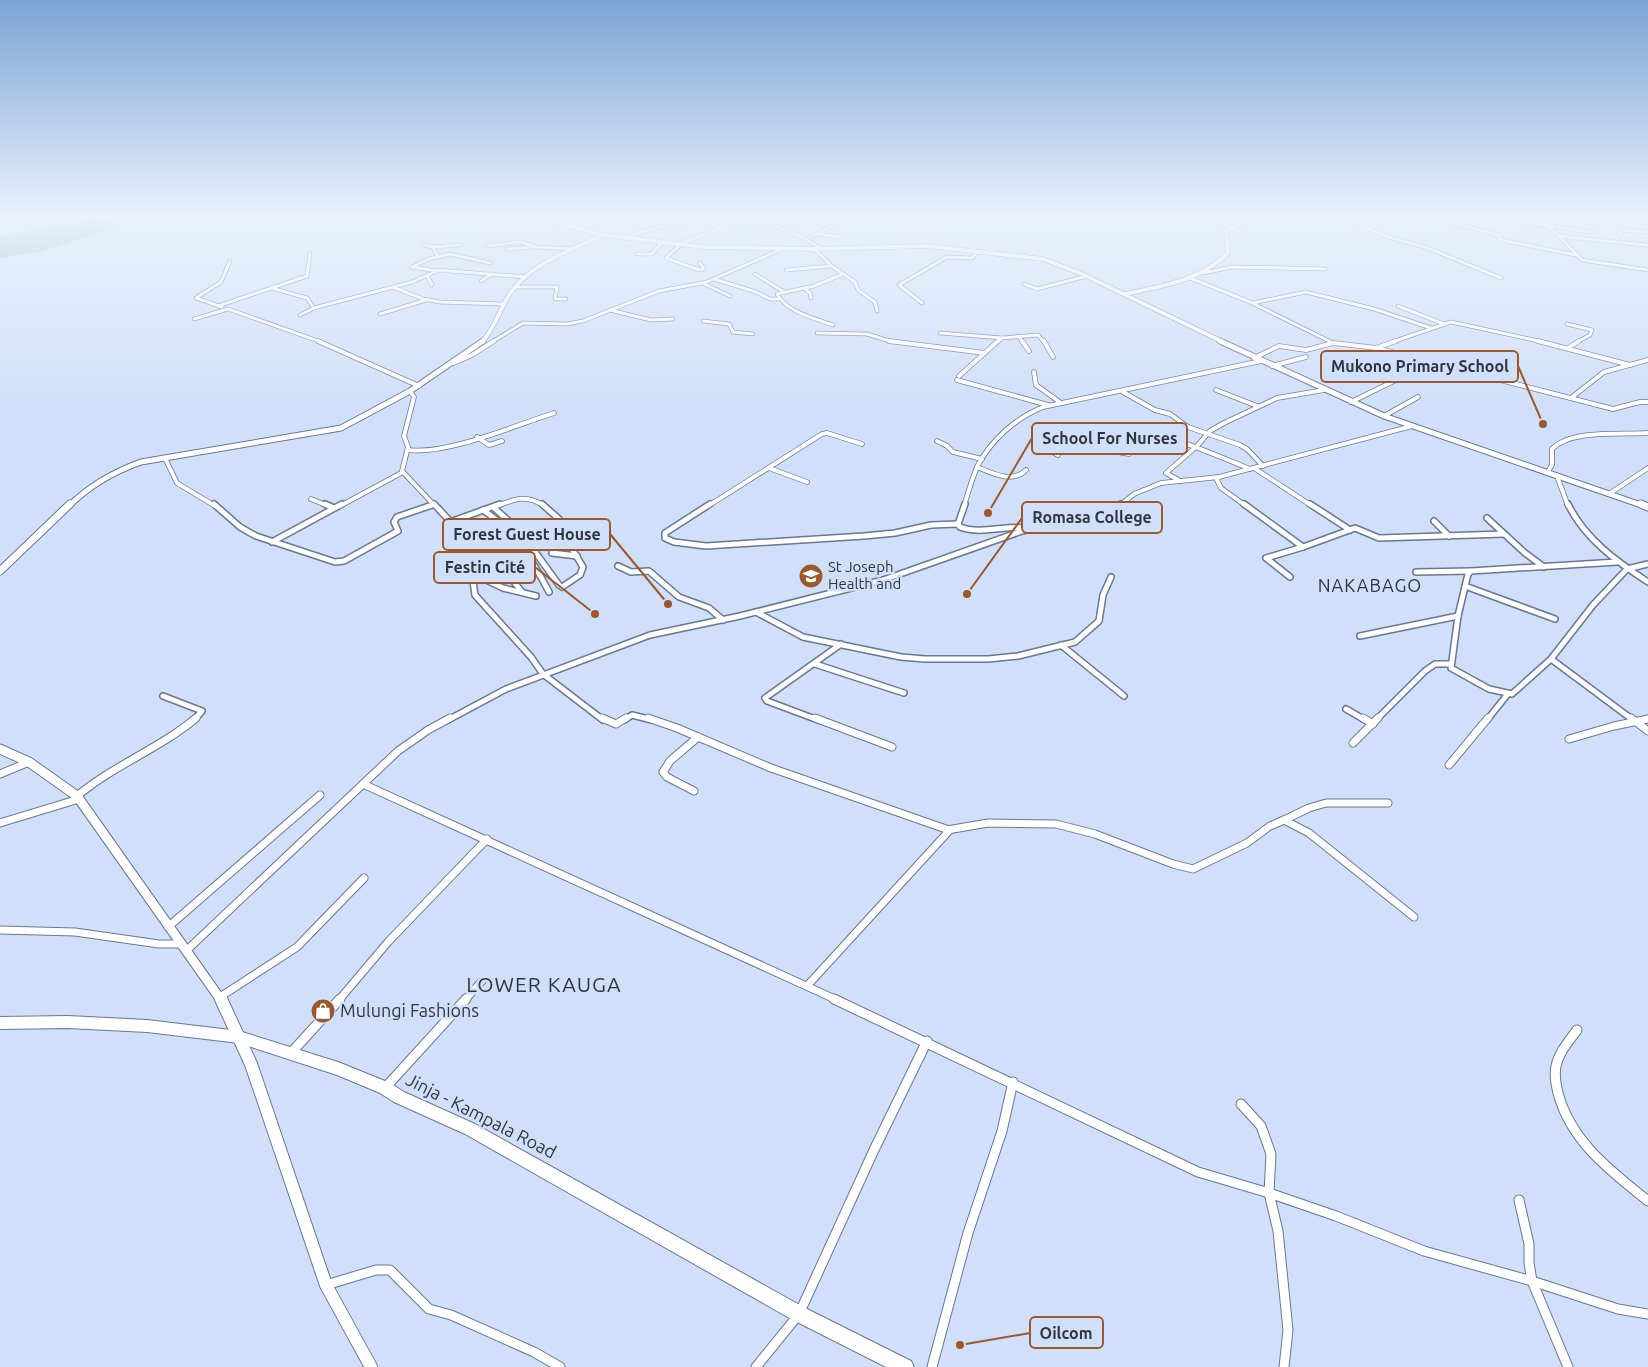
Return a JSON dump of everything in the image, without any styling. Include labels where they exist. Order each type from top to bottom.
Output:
[{"type":"highway","name":"Jinja - Kampala Road","points":[[0,1023],[68,1022],[147,1026],[239,1037],[338,1069],[385,1088],[399,1097],[470,1129],[799,1314],[905,1367]]},
{"type":"street","points":[[221,281],[219,286],[196,298],[313,339],[419,386]]},
{"type":"street","points":[[218,306],[293,281]]},
{"type":"street","points":[[300,315],[314,308],[412,281]]},
{"type":"street","points":[[429,281],[432,285]]},
{"type":"street","points":[[0,572],[96,482],[124,468],[164,458],[246,443],[332,431],[354,422],[410,392],[483,342],[503,304],[522,281]]},
{"type":"street","points":[[454,363],[472,355],[523,323],[574,323],[659,291],[709,281]]},
{"type":"street","points":[[720,281],[756,292],[770,299],[778,299],[802,313],[833,324]]},
{"type":"street","points":[[770,281],[784,292]]},
{"type":"street","points":[[778,299],[777,294],[825,281]]},
{"type":"street","points":[[853,281],[858,290],[876,302],[877,311]]},
{"type":"street","points":[[906,281],[900,286],[922,303]]},
{"type":"street","points":[[1024,284],[1037,289],[1069,281]]},
{"type":"street","points":[[1098,281],[1254,358],[1384,416],[1648,507]]},
{"type":"street","points":[[1125,294],[1179,281]]},
{"type":"street","points":[[1197,281],[1252,303],[1272,314],[1308,329],[1332,343]]},
{"type":"street","points":[[702,283],[730,296]]},
{"type":"street","points":[[394,287],[428,300],[449,303],[503,304]]},
{"type":"street","points":[[515,287],[556,287],[555,299],[566,298]]},
{"type":"street","points":[[272,288],[307,298],[314,308]]},
{"type":"street","points":[[804,288],[810,293],[811,298]]},
{"type":"street","points":[[1252,303],[1306,292],[1374,309],[1431,328]]},
{"type":"street","points":[[380,314],[428,300]]},
{"type":"street","points":[[1398,306],[1444,324]]},
{"type":"street","points":[[194,319],[228,309]]},
{"type":"street","points":[[610,310],[651,320],[673,319]]},
{"type":"street","points":[[703,321],[729,324],[733,332],[753,334]]},
{"type":"street","points":[[1376,348],[1431,328],[1457,323],[1568,348],[1630,365]]},
{"type":"street","points":[[1567,324],[1592,330],[1590,335],[1568,348]]},
{"type":"street","points":[[940,332],[1002,338],[1034,335],[1041,337],[1053,358]]},
{"type":"street","points":[[817,333],[867,334],[891,342],[985,353]]},
{"type":"street","points":[[1018,336],[1029,351]]},
{"type":"street","points":[[1002,338],[958,378],[1050,406]]},
{"type":"street","points":[[1254,358],[1275,347],[1302,350],[1332,343],[1376,348],[1472,374],[1620,410],[1647,400]]},
{"type":"street","points":[[1272,366],[1306,357]]},
{"type":"street","points":[[1571,398],[1604,372],[1648,360]]},
{"type":"street","points":[[958,524],[977,468],[982,459],[998,438],[1036,409],[1123,392],[1261,361]]},
{"type":"street","points":[[1034,372],[1036,385],[1061,403]]},
{"type":"street","points":[[1351,402],[1400,378]]},
{"type":"street","points":[[1216,390],[1257,406]]},
{"type":"street","points":[[1180,481],[1166,473],[1196,447],[1208,433],[1257,406],[1287,396],[1324,390]]},
{"type":"street","points":[[410,392],[414,397],[404,436],[409,450],[401,464],[403,472],[465,539],[491,557],[508,573],[512,583],[522,592]]},
{"type":"street","points":[[1123,392],[1154,410],[1170,414],[1188,427],[1240,445],[1262,466]]},
{"type":"street","points":[[1384,416],[1418,397]]},
{"type":"street","points":[[409,450],[416,452],[426,451],[554,413]]},
{"type":"street","points":[[0,930],[75,932],[185,947],[398,751],[428,730],[506,690],[543,674],[650,635],[723,620],[883,580],[1030,529],[1114,508],[1134,494],[1154,485],[1219,476],[1412,426]]},
{"type":"street","points":[[862,444],[827,433],[822,434],[665,533],[665,538],[674,542],[706,546],[864,536],[895,533],[937,524],[958,524],[960,527],[970,531],[1010,526],[1030,529]]},
{"type":"street","points":[[1547,473],[1552,465],[1550,452],[1552,448],[1564,440],[1593,436],[1648,433]]},
{"type":"street","points":[[1083,446],[1129,454],[1138,441],[1150,435],[1196,447],[1252,468],[1350,530]]},
{"type":"street","points":[[478,437],[489,445],[502,441]]},
{"type":"street","points":[[937,441],[948,446],[953,452],[982,459]]},
{"type":"street","points":[[1058,455],[1051,451],[1069,441]]},
{"type":"street","points":[[164,458],[173,477],[184,488],[210,501],[240,527],[272,542],[328,560],[344,561],[398,531],[394,522],[397,517],[432,505]]},
{"type":"street","points":[[769,468],[807,482]]},
{"type":"street","points":[[977,468],[1012,477],[1020,477],[1026,470]]},
{"type":"street","points":[[1609,494],[1648,468]]},
{"type":"street","points":[[272,542],[403,472]]},
{"type":"street","points":[[1219,476],[1217,480],[1221,488],[1303,547]]},
{"type":"street","points":[[1557,476],[1559,487],[1570,510],[1586,532],[1617,562],[1648,582]]},
{"type":"street","points":[[450,522],[493,506],[522,498],[540,502],[559,519],[566,540],[584,567],[580,575],[560,586],[520,531],[493,506]]},
{"type":"street","points":[[311,499],[334,508]]},
{"type":"street","points":[[483,510],[506,527],[529,556],[549,592]]},
{"type":"street","points":[[1488,518],[1504,534],[1544,567]]},
{"type":"street","points":[[1434,521],[1449,536]]},
{"type":"street","points":[[1290,576],[1266,558],[1355,528],[1379,538],[1504,534]]},
{"type":"street","points":[[465,539],[468,546],[475,595],[532,657],[543,674],[605,720],[616,724],[632,715],[637,715],[698,737],[772,768],[924,820],[947,830],[959,825],[982,823],[1066,826],[1184,868],[1193,869],[1240,847],[1270,826],[1309,808],[1326,803],[1388,803]]},
{"type":"street","points":[[552,553],[577,556]]},
{"type":"street","points":[[482,579],[508,573],[529,556]]},
{"type":"street","points":[[1416,572],[1617,562]]},
{"type":"street","points":[[1471,570],[1468,574],[1458,616],[1451,668],[1467,678],[1512,694],[1521,688],[1551,659],[1593,605],[1627,569],[1648,564]]},
{"type":"street","points":[[618,566],[631,572],[649,571],[680,597],[709,608],[723,620]]},
{"type":"street","points":[[473,577],[503,588],[536,596]]},
{"type":"street","points":[[756,612],[780,626],[803,636],[901,657],[926,659],[1018,656],[1075,642],[1099,621],[1103,595],[1110,577]]},
{"type":"street","points":[[1465,586],[1555,620]]},
{"type":"street","points":[[1360,636],[1458,616]]},
{"type":"street","points":[[841,644],[815,664],[768,694],[765,698],[767,701],[892,747]]},
{"type":"street","points":[[1060,645],[1124,696]]},
{"type":"street","points":[[1551,659],[1648,731]]},
{"type":"street","points":[[815,664],[904,693]]},
{"type":"street","points":[[1353,743],[1425,671],[1435,664],[1451,664]]},
{"type":"street","points":[[1449,764],[1508,694]]},
{"type":"street","points":[[0,823],[78,797],[115,768],[139,756],[200,715],[202,711],[163,696]]},
{"type":"street","points":[[1346,710],[1373,724]]},
{"type":"street","points":[[1569,739],[1648,719]]},
{"type":"street","points":[[694,791],[666,777],[663,772],[670,761],[698,737]]},
{"type":"street","points":[[0,749],[29,762],[78,797],[168,927],[185,947],[220,997],[251,1064],[326,1285],[370,1367]]},
{"type":"street","points":[[0,774],[29,762]]},
{"type":"street","points":[[363,784],[487,839],[724,950],[807,986],[1013,1082],[1198,1172],[1269,1193],[1336,1216],[1424,1251],[1532,1281],[1618,1309],[1648,1314]]},
{"type":"street","points":[[168,927],[320,795]]},
{"type":"street","points":[[1284,820],[1309,833],[1414,917]]},
{"type":"street","points":[[807,986],[914,870],[948,832],[947,830]]},
{"type":"street","points":[[290,1053],[317,1026],[388,942],[487,839]]},
{"type":"street","points":[[220,997],[297,947],[364,878]]},
{"type":"street","points":[[385,1088],[482,981]]},
{"type":"street","points":[[1577,1030],[1560,1053],[1556,1064],[1555,1079],[1558,1097],[1565,1116],[1588,1150],[1648,1201]]},
{"type":"street","points":[[756,1367],[799,1314],[927,1042]]},
{"type":"street","points":[[932,1367],[968,1234],[1002,1131],[1013,1082]]},
{"type":"street","points":[[1241,1104],[1260,1126],[1271,1154],[1269,1193],[1278,1231],[1288,1330],[1284,1367]]},
{"type":"street","points":[[1518,1200],[1529,1244],[1532,1281],[1568,1367]]},
{"type":"street","points":[[326,1285],[376,1270],[390,1270],[429,1309],[451,1315],[534,1352],[560,1367]]},
{"type":"place","name":"Mukono Primary School","points":[[1543,424]]},
{"type":"place","name":"School For Nurses","points":[[988,513]]},
{"type":"place","name":"St Joseph Health and","points":[[811,576]]},
{"type":"place","name":"Romasa College","points":[[967,594]]},
{"type":"place","name":"Forest Guest House","points":[[668,604]]},
{"type":"place","name":"Festin Cité","points":[[595,614]]},
{"type":"place","name":"Mulungi Fashions","points":[[323,1011]]},
{"type":"place","name":"Oilcom","points":[[960,1345]]},
{"type":"district","name":"NAKABAGO","points":[[1370,586]]},
{"type":"district","name":"LOWER KAUGA","points":[[544,985]]}]
